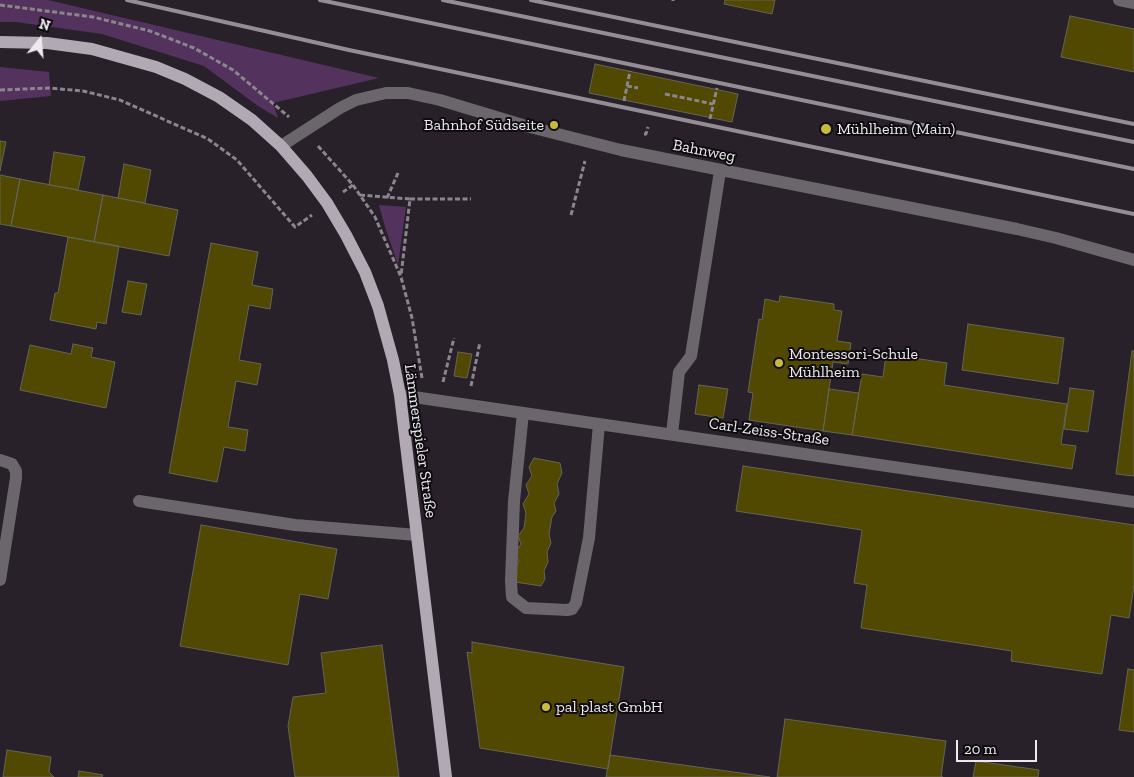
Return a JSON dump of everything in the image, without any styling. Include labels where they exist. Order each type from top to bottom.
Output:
[{"type":"main road","name":"Lämmerspieler Straße","points":[[0,42],[71,45],[110,54],[156,67],[185,79],[218,97],[252,120],[281,146],[307,176],[346,235],[365,272],[378,306],[393,360],[400,395],[446,777]]},
{"type":"street","points":[[1119,0],[1134,4]]},
{"type":"street","name":"Bahnweg","points":[[281,146],[304,130],[356,100],[400,92],[440,100],[589,143],[720,171],[1018,229],[1134,260]]},
{"type":"street","points":[[672,434],[680,372],[691,356],[720,171]]},
{"type":"street","name":"Carl-Zeiss-Straße","points":[[400,395],[1134,502]]},
{"type":"street","points":[[523,413],[514,501],[511,580],[512,597],[526,608],[567,610],[572,609],[576,603],[589,538],[599,424]]},
{"type":"street","points":[[0,460],[12,464],[16,471],[16,478],[0,580]]},
{"type":"street","points":[[139,501],[295,525],[417,535]]},
{"type":"path","points":[[624,101],[630,71]]},
{"type":"path","points":[[627,86],[638,88]]},
{"type":"path","points":[[0,90],[50,88],[82,91],[120,100],[187,129],[208,139],[237,160],[295,227],[352,185]]},
{"type":"path","points":[[710,119],[717,88]]},
{"type":"path","points":[[665,94],[714,104]]},
{"type":"path","points":[[304,130],[352,185],[375,217],[401,277],[412,318],[424,399]]},
{"type":"path","points":[[571,215],[587,153]]},
{"type":"path","points":[[387,198],[398,173]]},
{"type":"path","points":[[360,196],[410,199],[471,199]]},
{"type":"path","points":[[401,277],[410,199]]},
{"type":"path","points":[[439,401],[454,338]]},
{"type":"path","points":[[467,405],[480,342]]},
{"type":"shaded area","points":[[0,0],[48,0],[379,78],[273,103],[278,118],[258,106],[204,66],[102,34],[16,22],[0,22]]},
{"type":"shaded area","points":[[0,67],[49,72],[51,96],[0,101]]},
{"type":"shaded area","points":[[379,205],[406,207],[398,265],[385,227]]},
{"type":"building","points":[[725,0],[775,0],[772,14],[724,4]]},
{"type":"building","points":[[1070,16],[1134,29],[1134,72],[1061,57]]},
{"type":"building","points":[[595,64],[738,94],[732,122],[589,93]]},
{"type":"building","points":[[0,141],[6,142],[0,171]]},
{"type":"building","points":[[54,152],[85,157],[78,190],[49,185]]},
{"type":"building","points":[[124,164],[151,170],[145,203],[118,198]]},
{"type":"building","points":[[0,175],[20,179],[11,226],[0,224]]},
{"type":"building","points":[[20,179],[103,195],[94,242],[11,226]]},
{"type":"building","points":[[103,195],[178,210],[169,256],[94,242]]},
{"type":"building","points":[[68,237],[119,246],[106,324],[97,322],[96,329],[50,320],[55,293],[58,293]]},
{"type":"building","points":[[211,243],[258,252],[252,285],[273,289],[270,309],[249,305],[239,360],[261,364],[257,385],[236,381],[228,427],[248,430],[245,451],[224,447],[217,482],[169,473]]},
{"type":"building","points":[[128,281],[147,284],[141,315],[122,312]]},
{"type":"building","points":[[780,296],[834,304],[834,310],[842,311],[837,341],[851,343],[848,364],[833,362],[823,431],[749,420],[753,393],[748,392],[759,319],[762,320],[765,299],[779,302]]},
{"type":"building","points":[[968,324],[1064,338],[1058,384],[962,370]]},
{"type":"building","points":[[73,344],[93,348],[91,357],[115,362],[106,408],[20,390],[30,345],[71,354]]},
{"type":"building","points":[[1132,351],[1134,351],[1134,476],[1116,474]]},
{"type":"building","points":[[458,352],[472,354],[467,378],[454,376]]},
{"type":"building","points":[[886,354],[947,363],[944,385],[1067,404],[1061,444],[1076,446],[1072,469],[852,435],[862,374],[883,377]]},
{"type":"building","points":[[699,385],[728,389],[723,418],[695,414]]},
{"type":"building","points":[[1070,388],[1094,391],[1088,432],[1064,429]]},
{"type":"building","points":[[829,389],[859,393],[852,435],[823,431]]},
{"type":"building","points":[[534,458],[560,463],[562,473],[557,484],[559,494],[554,503],[556,511],[552,517],[549,534],[551,543],[547,552],[548,562],[544,571],[545,579],[541,586],[515,582],[514,572],[519,561],[515,553],[521,544],[518,536],[524,528],[526,513],[523,504],[529,494],[526,485],[532,476],[529,467]]},
{"type":"building","points":[[743,466],[1134,525],[1134,586],[1129,618],[1111,615],[1102,674],[1011,661],[1012,651],[861,628],[867,585],[854,583],[862,530],[736,511]]},
{"type":"building","points":[[201,525],[337,549],[328,599],[300,594],[288,665],[180,646]]},
{"type":"building","name":"pal plast GmbH","points":[[472,642],[624,667],[608,769],[480,748],[467,652],[472,653]]},
{"type":"building","points":[[382,645],[399,777],[295,777],[288,726],[293,697],[326,693],[321,653]]},
{"type":"building","points":[[1128,669],[1134,670],[1134,732],[1119,730]]},
{"type":"building","points":[[785,719],[946,741],[941,777],[777,777]]},
{"type":"building","points":[[7,750],[51,757],[49,772],[54,777],[3,777]]},
{"type":"building","name":"pal plast GmbH","points":[[610,755],[770,777],[606,777]]},
{"type":"building","points":[[976,761],[1039,770],[1038,777],[973,777]]},
{"type":"building","points":[[79,771],[103,775],[102,777],[78,777]]},
{"type":"railway","points":[[127,0],[349,50],[1134,214]]},
{"type":"railway","points":[[320,0],[1134,169]]},
{"type":"railway","points":[[443,0],[1134,142]]},
{"type":"railway","points":[[531,0],[1134,124]]},
{"type":"place","name":"Bahnhof Südseite","points":[[554,125]]},
{"type":"place","name":"Mühlheim (Main)","points":[[826,129]]},
{"type":"place","name":"Montessori-Schule Mühlheim","points":[[779,363]]},
{"type":"place","name":"pal plast GmbH","points":[[546,707]]}]
